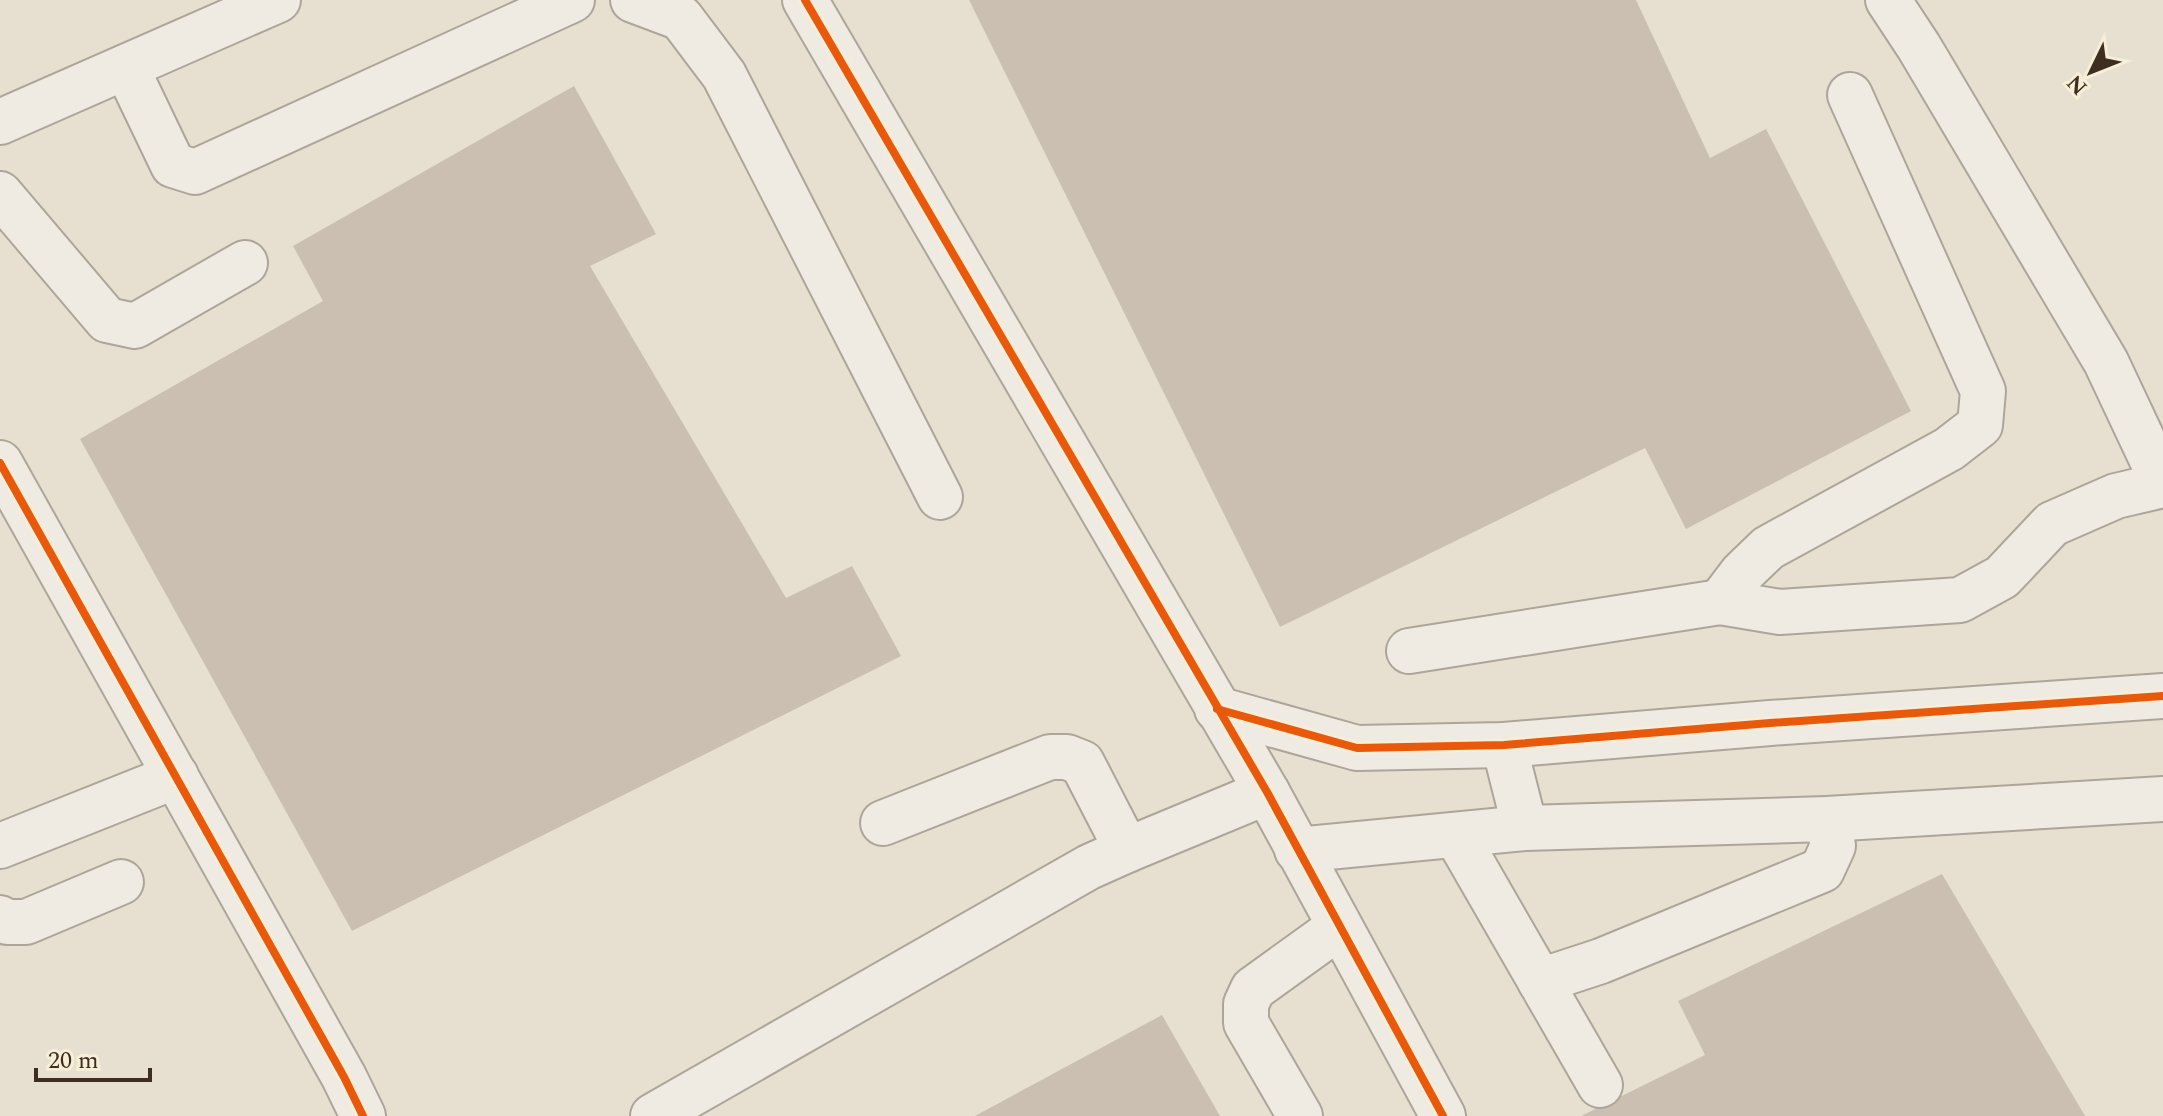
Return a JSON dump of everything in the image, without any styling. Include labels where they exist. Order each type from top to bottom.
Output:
[{"type":"street","points":[[0,122],[278,0]]},
{"type":"street","points":[[126,67],[173,165],[195,172],[572,0]]},
{"type":"street","points":[[633,0],[681,18],[724,75],[940,497]]},
{"type":"street","points":[[805,0],[1267,792],[1443,1116]]},
{"type":"street","points":[[1409,651],[1720,602],[1780,612],[1960,600],[2002,577],[2052,524],[2116,496],[2163,484],[2106,362],[1888,0]]},
{"type":"street","points":[[1720,602],[1742,573],[1768,548],[1949,449],[1980,425],[1983,391],[1850,95]]},
{"type":"street","points":[[0,194],[107,320],[135,326],[245,263]]},
{"type":"street","points":[[0,463],[363,1116]]},
{"type":"street","points":[[1217,709],[1357,748],[1504,745],[1786,721],[2163,696]]},
{"type":"street","points":[[1504,745],[1525,828]]},
{"type":"street","points":[[883,823],[1050,757],[1067,757],[1082,763],[1127,850]]},
{"type":"street","points":[[0,846],[176,776]]},
{"type":"street","points":[[653,1116],[1089,867],[1267,792]]},
{"type":"street","points":[[1297,850],[1525,828],[1827,819],[2163,799]]},
{"type":"street","points":[[1540,981],[1601,961],[1822,870],[1833,846],[1827,819]]},
{"type":"street","points":[[1456,835],[1600,1085]]},
{"type":"street","points":[[0,918],[7,922],[26,922],[121,882]]},
{"type":"street","points":[[1300,1116],[1246,1023],[1246,1004],[1253,989],[1339,927]]},
{"type":"building","points":[[969,0],[1636,0],[1710,158],[1766,129],[1911,411],[1686,529],[1645,448],[1280,627]]},
{"type":"building","points":[[574,86],[656,234],[590,266],[786,598],[852,566],[901,656],[352,931],[80,439],[323,301],[293,246]]},
{"type":"building","points":[[1942,874],[2085,1116],[1581,1116],[1705,1055],[1678,1001]]},
{"type":"building","points":[[1162,1015],[1220,1116],[975,1116]]},
{"type":"cycle path","points":[[805,0],[1267,792],[1443,1116]]},
{"type":"cycle path","points":[[0,463],[363,1116]]},
{"type":"cycle path","points":[[1217,709],[1357,748],[1504,745],[2163,696]]}]
